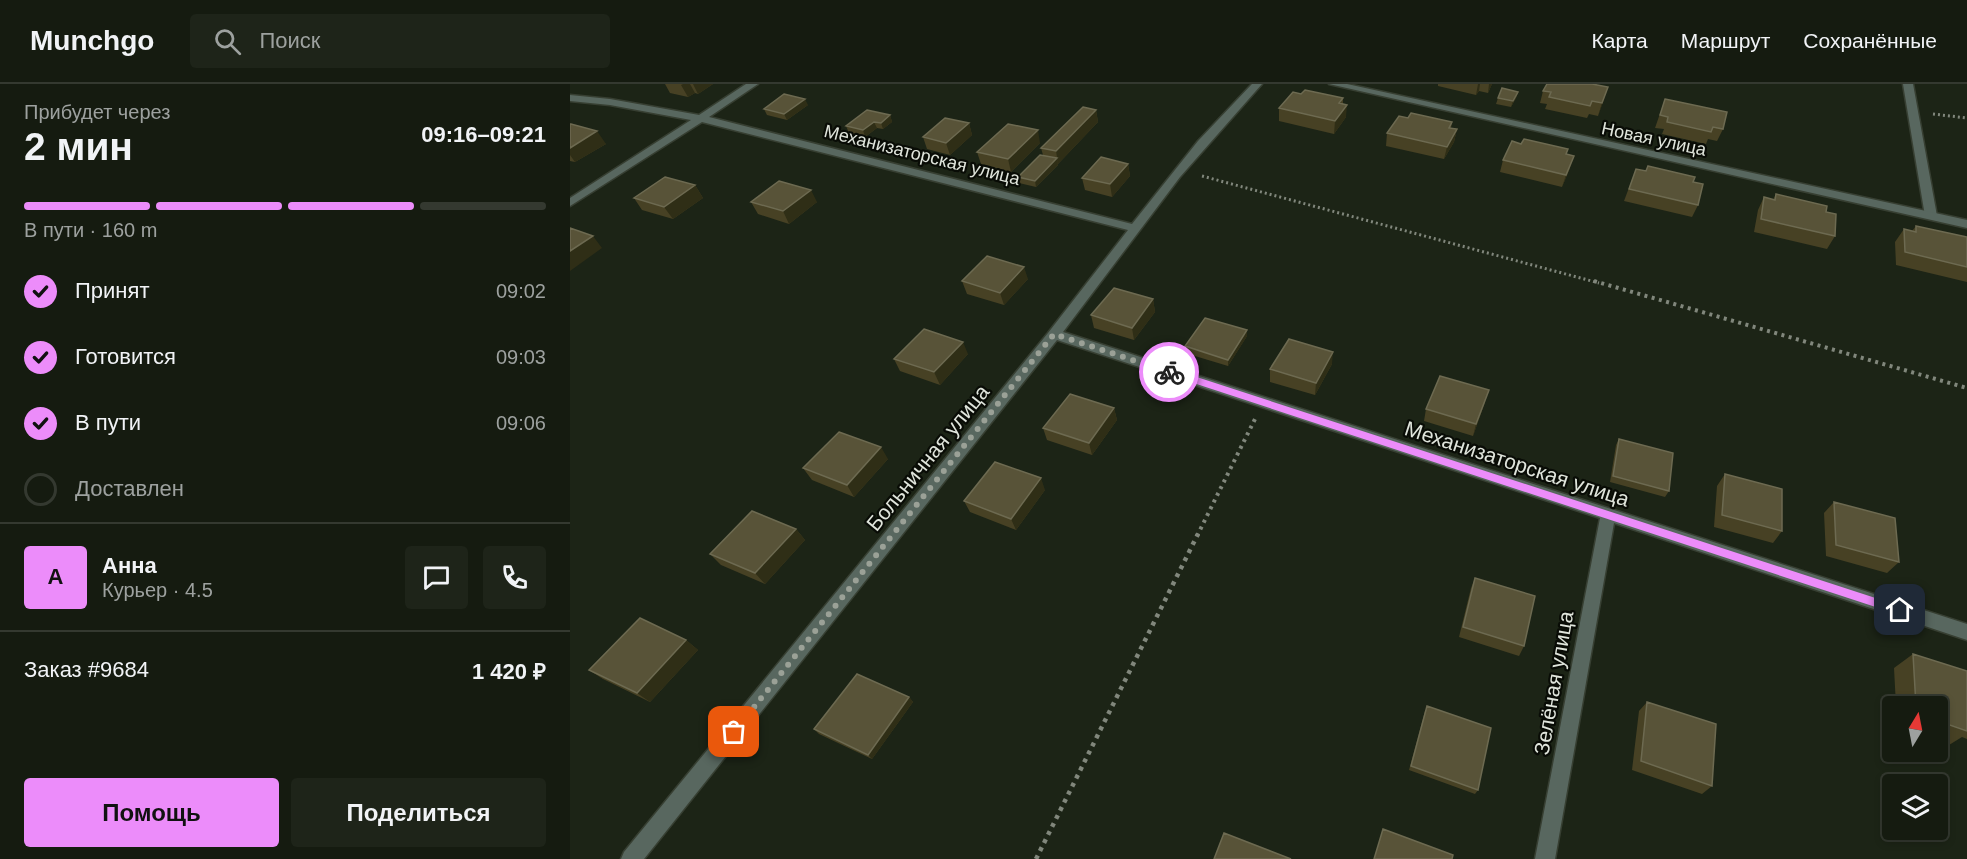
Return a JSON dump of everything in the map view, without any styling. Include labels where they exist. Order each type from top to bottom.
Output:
[{"type":"street","points":[[570,203],[753,84]]},
{"type":"street","name":"Больничная улица","points":[[631,859],[1054,334],[1226,115],[1257,84]]},
{"type":"street","name":"Новая улица","points":[[1334,84],[1967,224]]},
{"type":"street","points":[[1908,84],[1931,216]]},
{"type":"street","name":"Механизаторская улица","points":[[570,98],[699,118],[1135,228]]},
{"type":"street","name":"Механизаторская улица","points":[[1054,334],[1967,632]]},
{"type":"street","name":"Зелёная улица","points":[[1545,859],[1608,515]]},
{"type":"path","points":[[1911,111],[1967,118]]},
{"type":"path","points":[[1181,171],[1367,218],[1967,388]]},
{"type":"path","points":[[1036,859],[1263,402]]},
{"type":"building","points":[[1547,84],[1592,84],[1608,87],[1602,103],[1592,101],[1590,106],[1549,97],[1551,92],[1543,91]]},
{"type":"building","points":[[1502,88],[1518,92],[1513,101],[1498,98]]},
{"type":"building","points":[[1305,90],[1343,98],[1339,103],[1347,105],[1335,121],[1279,108],[1293,92],[1301,94]]},
{"type":"building","points":[[784,94],[805,99],[784,114],[764,109]]},
{"type":"building","points":[[1665,99],[1727,112],[1723,129],[1713,127],[1711,132],[1667,122],[1668,117],[1660,115]]},
{"type":"building","points":[[1083,107],[1096,110],[1056,151],[1041,148]]},
{"type":"building","points":[[867,110],[890,115],[881,123],[874,122],[863,130],[846,126]]},
{"type":"building","points":[[1411,113],[1452,122],[1449,128],[1457,129],[1447,147],[1387,133],[1399,116],[1408,118]]},
{"type":"building","points":[[945,118],[969,123],[946,143],[923,137]]},
{"type":"building","points":[[571,124],[597,131],[570,148]]},
{"type":"building","points":[[1008,124],[1038,130],[1008,159],[977,152]]},
{"type":"building","points":[[1524,139],[1568,149],[1566,154],[1574,156],[1566,175],[1503,160],[1512,141],[1521,144]]},
{"type":"building","points":[[1040,155],[1057,158],[1035,181],[1018,177]]},
{"type":"building","points":[[1101,157],[1128,164],[1110,184],[1082,178]]},
{"type":"building","points":[[1648,166],[1695,177],[1693,182],[1703,184],[1698,205],[1629,189],[1636,169],[1646,171]]},
{"type":"building","points":[[665,177],[695,185],[664,207],[634,198]]},
{"type":"building","points":[[779,181],[811,190],[783,211],[751,202]]},
{"type":"building","points":[[1776,194],[1827,206],[1826,212],[1836,214],[1835,236],[1761,219],[1764,197],[1775,200]]},
{"type":"building","points":[[1916,226],[1967,237],[1967,267],[1905,252],[1904,229],[1916,232]]},
{"type":"building","points":[[570,228],[593,236],[570,251]]},
{"type":"building","points":[[987,256],[1024,267],[1000,293],[962,281]]},
{"type":"building","points":[[1114,288],[1153,299],[1132,328],[1091,315]]},
{"type":"building","points":[[1205,318],[1247,330],[1228,360],[1185,346]]},
{"type":"building","points":[[924,329],[963,342],[934,372],[894,359]]},
{"type":"building","points":[[1289,339],[1333,352],[1316,383],[1270,369]]},
{"type":"building","points":[[1440,376],[1489,390],[1476,424],[1426,409]]},
{"type":"building","points":[[1070,394],[1114,408],[1089,443],[1043,428]]},
{"type":"building","points":[[839,432],[881,447],[847,485],[803,468]]},
{"type":"building","points":[[1619,439],[1673,453],[1669,491],[1613,476]]},
{"type":"building","points":[[995,462],[1041,478],[1011,519],[964,501]]},
{"type":"building","points":[[1725,474],[1782,489],[1782,531],[1722,515]]},
{"type":"building","points":[[1834,502],[1895,518],[1899,562],[1836,545]]},
{"type":"building","points":[[752,511],[796,529],[755,573],[710,554]]},
{"type":"building","points":[[1475,578],[1535,596],[1524,646],[1463,627]]},
{"type":"building","points":[[640,618],[686,640],[637,693],[589,670]]},
{"type":"building","points":[[1913,654],[1967,671],[1967,731],[1948,724],[1948,696],[1915,696]]},
{"type":"building","points":[[857,674],[909,697],[868,755],[814,729]]},
{"type":"building","points":[[1647,702],[1716,724],[1712,786],[1641,761]]},
{"type":"building","points":[[1427,706],[1491,728],[1478,790],[1411,766]]},
{"type":"building","points":[[1383,829],[1453,855],[1452,859],[1374,859]]},
{"type":"building","points":[[1224,833],[1291,859],[1214,859]]},
{"type":"way so far","points":[[734,732],[1054,334],[1169,372]]},
{"type":"route","points":[[1169,372],[1900,610]]}]
